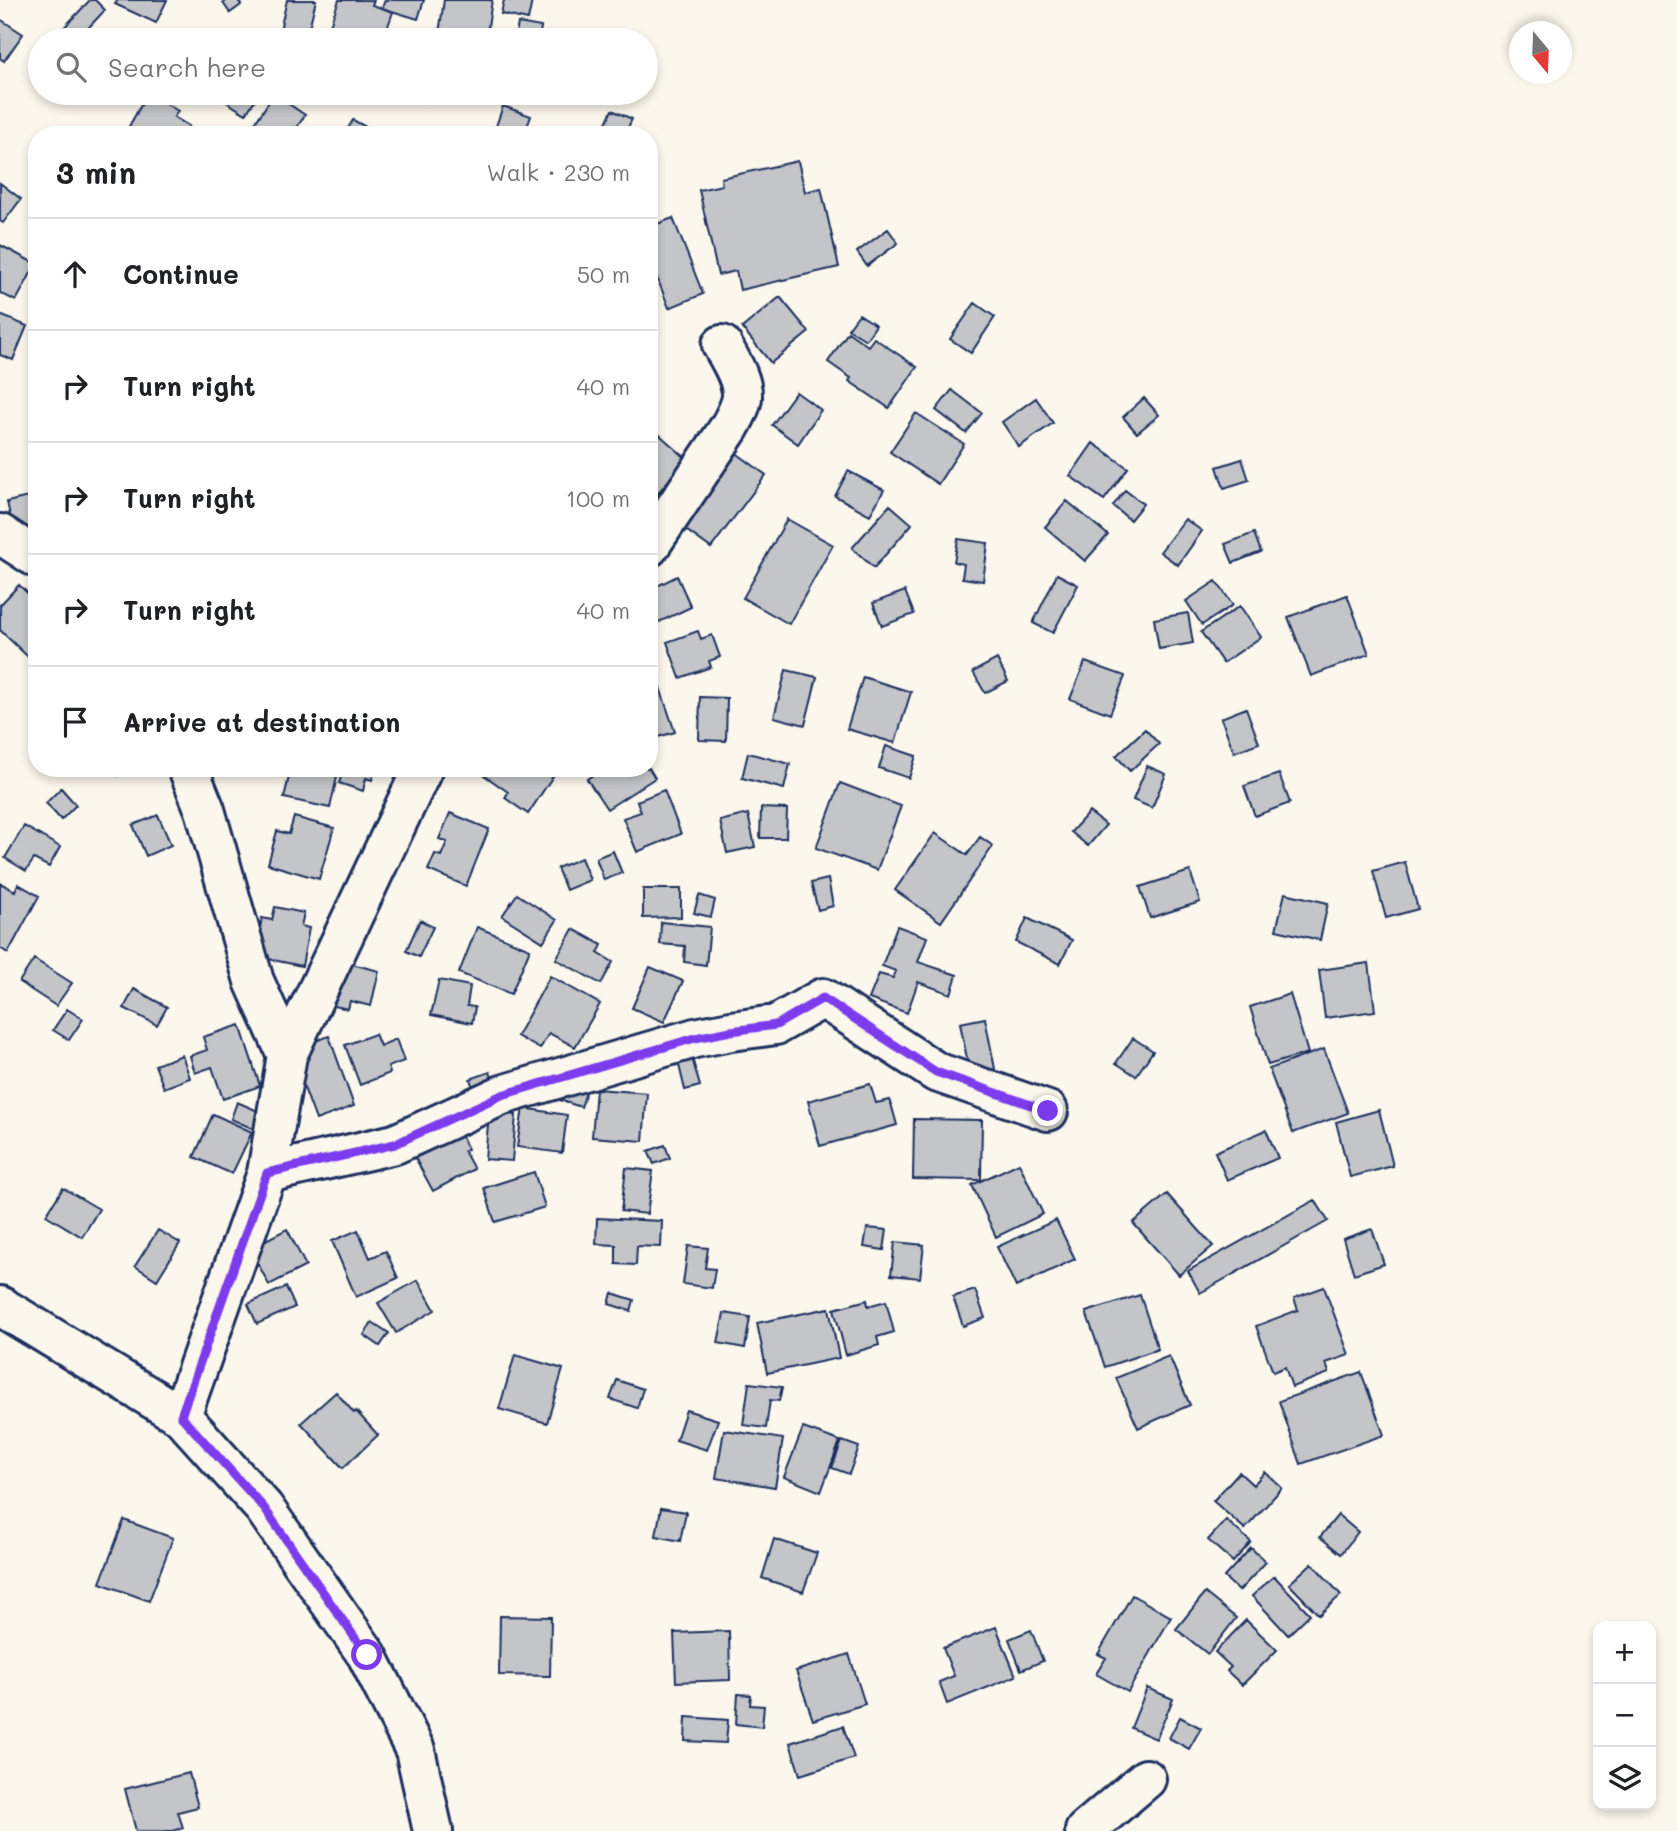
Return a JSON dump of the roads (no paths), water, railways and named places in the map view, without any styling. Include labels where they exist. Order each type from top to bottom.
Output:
[{"type":"street","points":[[658,534],[737,413],[742,396],[736,370],[722,345]]},
{"type":"street","points":[[0,534],[28,552]]},
{"type":"street","points":[[192,777],[205,810],[254,981],[287,1055]]},
{"type":"street","points":[[181,1416],[267,1173],[287,1055],[419,777]]},
{"type":"street","points":[[267,1173],[395,1144],[502,1095],[682,1041],[776,1025],[823,998],[936,1072],[1048,1111]]},
{"type":"street","points":[[0,1306],[181,1416],[264,1508],[367,1655],[415,1750],[433,1831]]},
{"type":"street","points":[[1085,1831],[1146,1779]]}]
